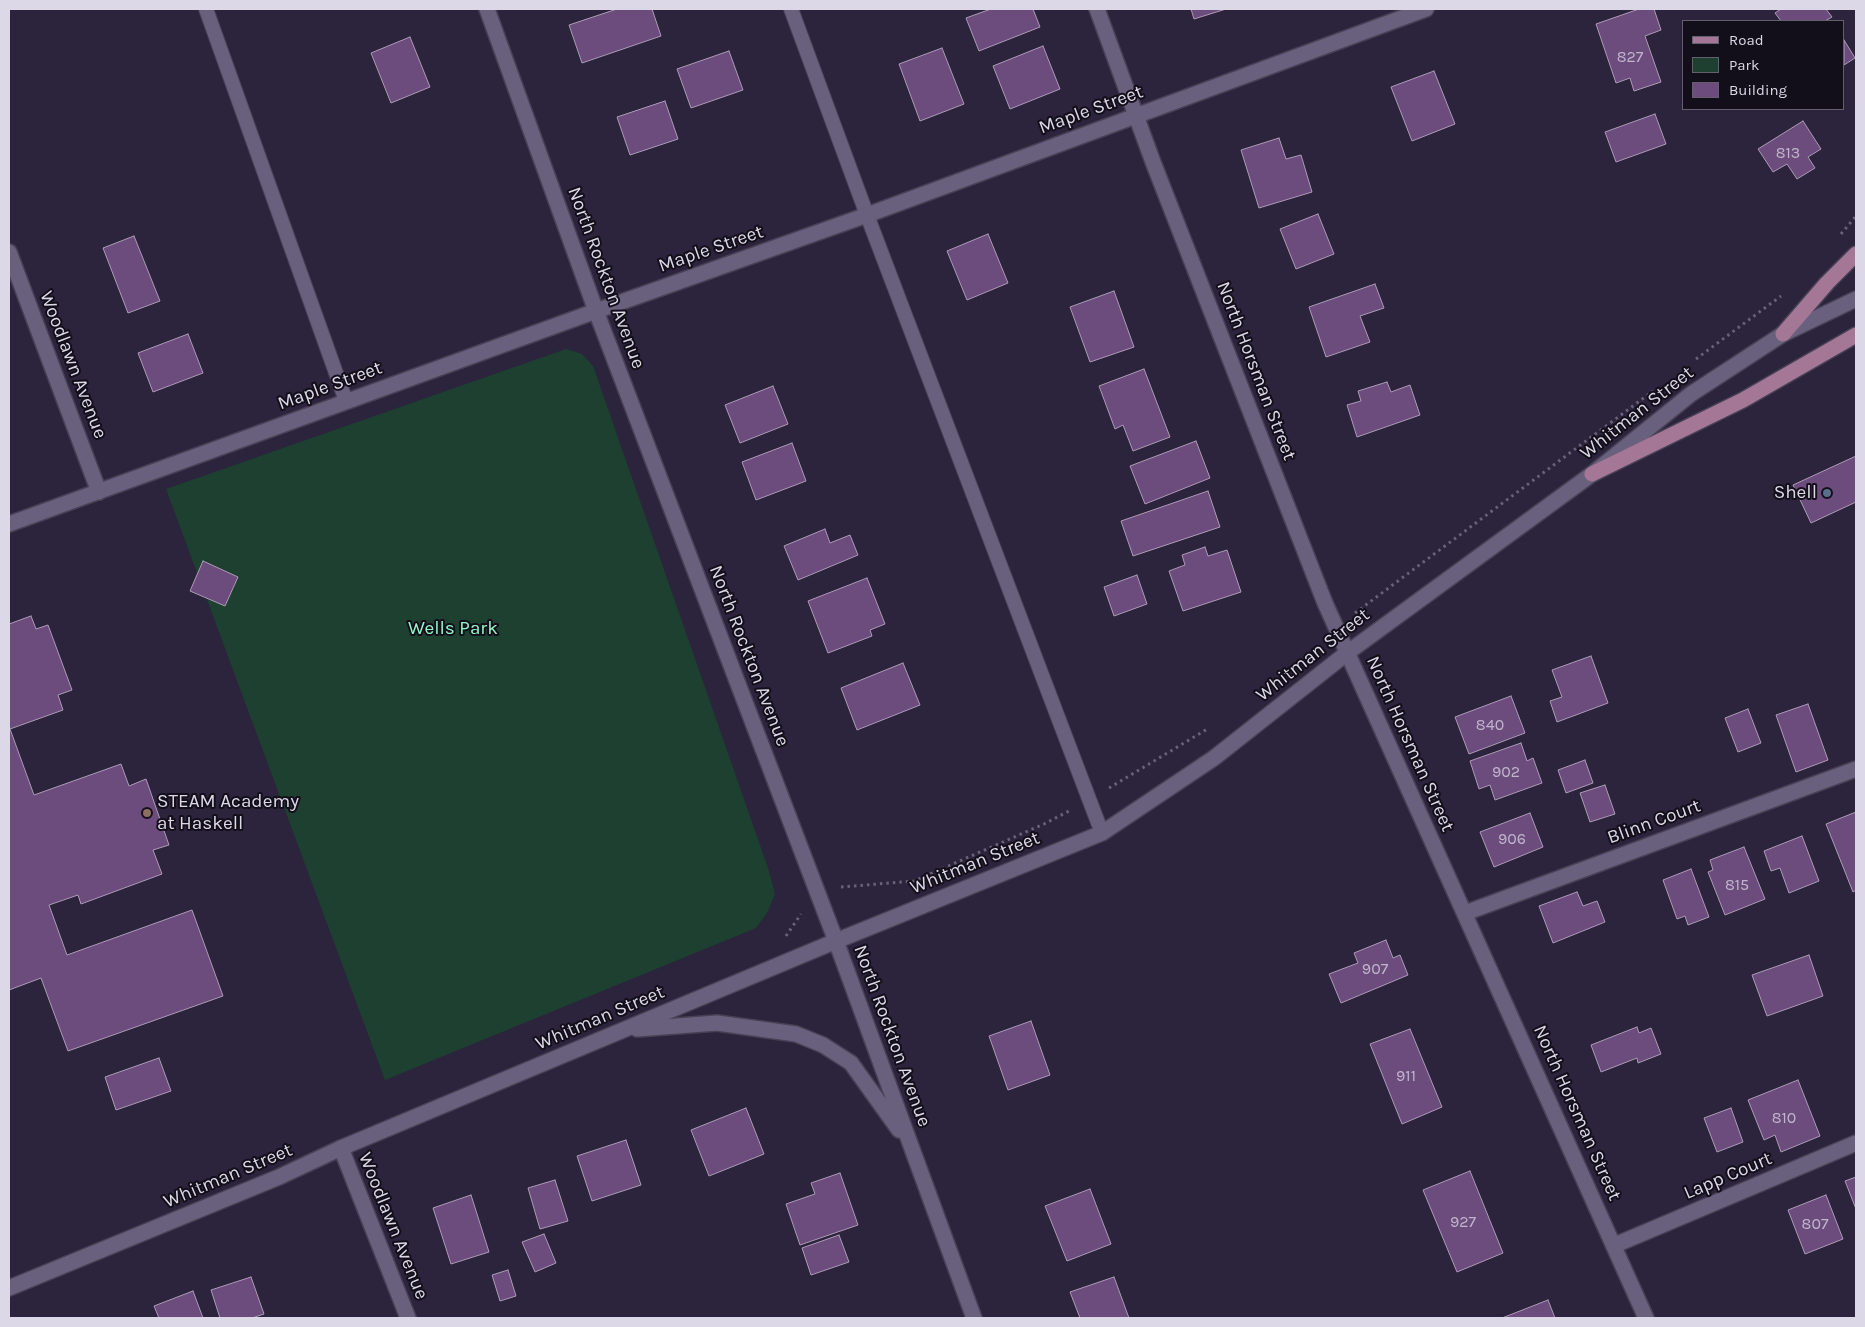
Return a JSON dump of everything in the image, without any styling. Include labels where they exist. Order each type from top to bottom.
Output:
[{"type":"main road","points":[[1783,334],[1826,283],[1856,254]]},
{"type":"main road","points":[[1592,474],[1743,400],[1856,335]]},
{"type":"street","name":"North Rockton Avenue","points":[[487,9],[596,311],[836,941],[974,1318]]},
{"type":"street","name":"North Horsman Street","points":[[1097,9],[1136,115],[1336,628],[1615,1245],[1646,1318]]},
{"type":"street","name":"Maple Street","points":[[9,524],[346,401],[867,215],[1421,10]]},
{"type":"street","name":"Woodlawn Avenue","points":[[9,252],[99,492]]},
{"type":"street","name":"Whitman Street","points":[[9,1288],[278,1177],[341,1148],[836,941],[1102,833],[1214,758],[1347,652],[1592,474],[1691,394],[1783,334],[1856,299]]},
{"type":"street","name":"Blinn Court","points":[[1465,913],[1856,769]]},
{"type":"street","points":[[623,1030],[718,1023],[796,1034],[823,1045],[851,1063],[911,1147]]},
{"type":"street","name":"Lapp Court","points":[[1615,1245],[1856,1143]]},
{"type":"street","name":"Woodlawn Avenue","points":[[341,1148],[408,1318]]},
{"type":"lane","points":[[206,9],[346,401]]},
{"type":"lane","points":[[791,9],[867,215],[1102,833]]},
{"type":"path","points":[[1837,238],[1856,216]]},
{"type":"path","points":[[1691,363],[1784,294]]},
{"type":"path","points":[[1336,628],[1660,386]]},
{"type":"path","points":[[777,940],[786,936],[816,889],[914,880],[1044,824],[1090,800],[1213,726]]},
{"type":"green space","name":"Wells Park","points":[[566,349],[582,354],[593,366],[769,871],[775,894],[767,913],[756,928],[385,1080],[166,489]]},
{"type":"building","points":[[617,9],[652,9],[661,36],[582,63],[569,25]]},
{"type":"building","points":[[991,9],[1033,9],[1040,27],[979,51],[966,18]]},
{"type":"building","points":[[1191,9],[1226,9],[1194,19]]},
{"type":"building","points":[[1639,9],[1654,9],[1661,30],[1645,36],[1661,82],[1634,91],[1630,78],[1616,83],[1596,24]]},
{"type":"building","points":[[1781,9],[1826,9],[1832,17],[1827,20],[1780,20],[1775,13]]},
{"type":"building","points":[[410,37],[430,87],[391,103],[371,53]]},
{"type":"building","points":[[1845,42],[1855,58],[1845,64]]},
{"type":"building","points":[[1043,46],[1060,89],[1010,109],[993,66]]},
{"type":"building","points":[[942,48],[964,104],[920,121],[899,64]]},
{"type":"building","points":[[729,51],[743,90],[691,108],[677,69]]},
{"type":"building","points":[[1434,71],[1455,124],[1412,141],[1391,87]]},
{"type":"building","points":[[665,101],[678,139],[630,155],[617,117]]},
{"type":"building","points":[[1655,114],[1666,144],[1616,162],[1605,132]]},
{"type":"building","points":[[1803,121],[1821,149],[1808,157],[1815,168],[1797,179],[1787,164],[1773,172],[1758,149]]},
{"type":"building","points":[[1279,138],[1286,159],[1301,155],[1312,192],[1259,208],[1241,150]]},
{"type":"building","points":[[1318,214],[1334,254],[1296,269],[1280,229]]},
{"type":"building","points":[[988,234],[1008,283],[967,300],[947,251]]},
{"type":"building","points":[[134,236],[160,301],[128,313],[103,248]]},
{"type":"building","points":[[1375,284],[1384,308],[1360,316],[1370,342],[1326,357],[1309,307]]},
{"type":"building","points":[[1114,291],[1134,347],[1090,362],[1070,307]]},
{"type":"building","points":[[188,334],[203,373],[153,392],[138,353]]},
{"type":"building","points":[[1144,369],[1170,437],[1133,451],[1123,425],[1115,429],[1099,386]]},
{"type":"building","points":[[1387,382],[1391,392],[1410,385],[1420,415],[1357,437],[1347,405],[1361,401],[1358,391]]},
{"type":"building","points":[[773,386],[788,424],[740,443],[725,405]]},
{"type":"building","points":[[1196,441],[1210,478],[1145,504],[1130,466]]},
{"type":"building","points":[[792,443],[806,481],[756,500],[742,462]]},
{"type":"building","name":"Shell","points":[[1856,456],[1856,502],[1811,523],[1793,485]]},
{"type":"building","points":[[1208,491],[1220,527],[1133,556],[1121,521]]},
{"type":"building","points":[[825,529],[830,543],[850,535],[858,555],[798,580],[784,546]]},
{"type":"building","points":[[1205,547],[1208,556],[1227,550],[1241,592],[1183,611],[1169,571],[1185,565],[1182,555]]},
{"type":"building","points":[[203,561],[238,577],[225,606],[190,591]]},
{"type":"building","points":[[1137,575],[1147,604],[1114,616],[1104,587]]},
{"type":"building","points":[[867,578],[885,624],[870,630],[872,636],[828,653],[808,601]]},
{"type":"building","points":[[31,616],[36,629],[48,625],[72,690],[58,695],[63,710],[10,729],[34,795],[121,764],[129,786],[146,779],[169,845],[153,850],[162,874],[81,904],[78,895],[49,905],[67,955],[192,910],[223,996],[68,1051],[41,978],[9,990],[9,624]]},
{"type":"building","points":[[1591,656],[1608,703],[1557,722],[1550,701],[1562,697],[1552,670]]},
{"type":"building","points":[[903,663],[920,705],[857,730],[841,688]]},
{"type":"building","points":[[1511,696],[1525,733],[1469,754],[1455,717]]},
{"type":"building","points":[[1808,704],[1828,760],[1796,772],[1776,715]]},
{"type":"building","points":[[1748,709],[1761,743],[1738,752],[1725,718]]},
{"type":"building","points":[[1521,743],[1527,761],[1533,758],[1542,783],[1495,800],[1490,785],[1479,789],[1470,761]]},
{"type":"building","points":[[1585,760],[1593,783],[1566,793],[1558,770]]},
{"type":"building","points":[[1605,785],[1615,814],[1590,822],[1580,793]]},
{"type":"building","points":[[1856,812],[1856,890],[1853,892],[1826,824]]},
{"type":"building","points":[[1530,813],[1543,847],[1494,867],[1480,832]]},
{"type":"building","points":[[1802,836],[1819,881],[1789,893],[1780,868],[1771,871],[1764,851]]},
{"type":"building","points":[[1744,847],[1765,899],[1725,915],[1708,872],[1713,870],[1710,860]]},
{"type":"building","points":[[1691,869],[1709,917],[1688,925],[1685,916],[1677,919],[1663,880]]},
{"type":"building","points":[[1577,892],[1583,906],[1597,901],[1605,922],[1553,943],[1539,906]]},
{"type":"building","points":[[1386,940],[1393,958],[1400,955],[1408,975],[1341,1003],[1329,974],[1358,963],[1354,953]]},
{"type":"building","points":[[1809,955],[1823,996],[1767,1016],[1752,975]]},
{"type":"building","points":[[1031,1021],[1050,1075],[1008,1090],[989,1036]]},
{"type":"building","points":[[1637,1027],[1639,1033],[1651,1028],[1661,1054],[1638,1063],[1637,1058],[1601,1072],[1591,1045]]},
{"type":"building","points":[[1410,1029],[1442,1107],[1402,1124],[1370,1044]]},
{"type":"building","points":[[159,1058],[171,1091],[116,1110],[105,1077]]},
{"type":"building","points":[[1798,1080],[1820,1136],[1781,1152],[1775,1135],[1764,1140],[1748,1100]]},
{"type":"building","points":[[746,1108],[764,1154],[709,1176],[691,1130]]},
{"type":"building","points":[[1731,1108],[1743,1142],[1717,1152],[1704,1118]]},
{"type":"building","points":[[626,1140],[641,1185],[592,1201],[577,1156]]},
{"type":"building","points":[[1470,1171],[1503,1253],[1457,1272],[1423,1190]]},
{"type":"building","points":[[840,1173],[858,1225],[800,1245],[786,1204],[815,1194],[811,1183]]},
{"type":"building","points":[[1856,1177],[1856,1209],[1845,1181]]},
{"type":"building","points":[[555,1180],[568,1221],[540,1229],[528,1188]]},
{"type":"building","points":[[1090,1189],[1111,1244],[1067,1261],[1045,1206]]},
{"type":"building","points":[[471,1195],[489,1252],[451,1264],[433,1208]]},
{"type":"building","points":[[1826,1195],[1843,1239],[1805,1254],[1788,1210]]},
{"type":"building","points":[[544,1234],[556,1263],[535,1272],[522,1242]]},
{"type":"building","points":[[839,1235],[849,1262],[811,1275],[802,1248]]},
{"type":"building","points":[[508,1270],[516,1296],[500,1301],[492,1275]]},
{"type":"building","points":[[251,1277],[264,1314],[252,1318],[220,1318],[211,1290]]},
{"type":"building","points":[[1114,1277],[1129,1318],[1080,1318],[1070,1292]]},
{"type":"building","points":[[193,1291],[203,1318],[159,1318],[154,1306]]},
{"type":"building","points":[[1548,1300],[1555,1318],[1502,1318]]},
{"type":"place","name":"Shell","points":[[1827,493]]},
{"type":"place","name":"STEAM Academy at Haskell","points":[[147,813]]}]
